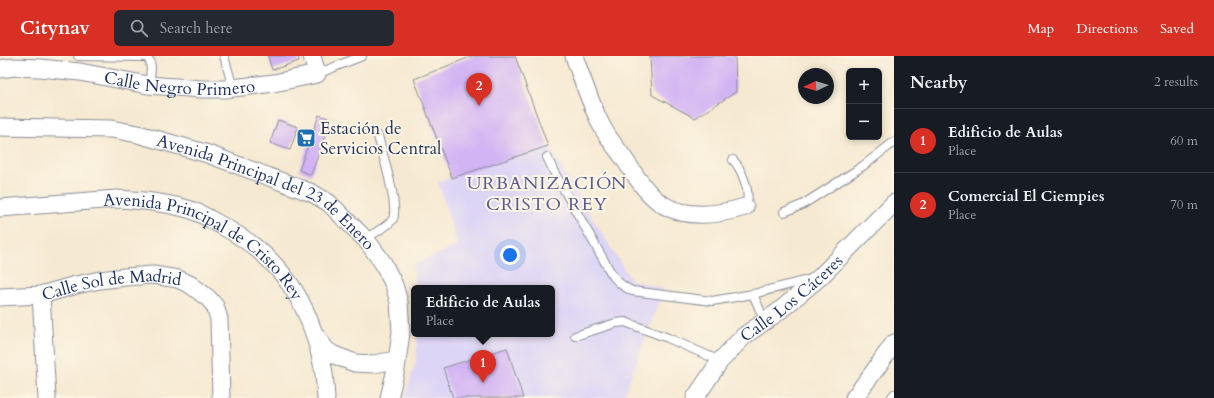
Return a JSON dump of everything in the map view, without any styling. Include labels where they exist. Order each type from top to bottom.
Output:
[{"type":"street","points":[[312,56],[317,74]]},
{"type":"street","points":[[574,56],[597,116],[606,135],[643,187],[657,201],[681,212],[697,214],[722,213],[745,207]]},
{"type":"street","name":"Calle Negro Primero","points":[[10,66],[80,72],[148,85],[202,89],[233,88],[274,83],[317,74]]},
{"type":"street","name":"Avenida Principal del 23 de Enero","points":[[0,127],[111,129],[138,134],[208,154],[312,193],[329,203],[365,239],[383,263],[394,285],[399,302],[401,332],[389,398]]},
{"type":"street","name":"Avenida Principal de Cristo Rey","points":[[0,208],[116,199],[152,203],[190,210],[205,216],[239,235],[266,256],[281,271],[302,304],[324,369],[326,398]]},
{"type":"street","name":"Calle Los Cáceres","points":[[695,398],[720,361],[744,336],[765,322],[820,277],[894,203]]},
{"type":"street","name":"Calle Sol de Madrid","points":[[0,297],[41,294],[100,280],[125,276],[153,275],[178,279],[191,285],[208,298],[215,306],[219,319],[221,398]]},
{"type":"street","points":[[41,294],[47,398]]},
{"type":"street","points":[[313,333],[326,350],[334,355],[355,363],[373,364],[397,360]]},
{"type":"street","points":[[854,398],[894,343]]},
{"type":"lane","points":[[78,56],[146,57],[150,61],[152,67],[152,75],[148,85]]},
{"type":"lane","points":[[224,56],[233,88]]},
{"type":"lane","points":[[339,56],[342,64]]},
{"type":"lane","points":[[317,74],[362,56]]},
{"type":"lane","points":[[365,239],[386,226],[393,219],[395,208],[378,136]]},
{"type":"lane","points":[[784,212],[802,205],[863,166],[894,142]]},
{"type":"lane","points":[[547,157],[611,273],[618,283],[632,291],[712,301],[753,294],[820,277]]},
{"type":"lane","points":[[733,160],[738,165],[746,184],[747,202],[745,207]]},
{"type":"lane","points":[[753,294],[765,322]]},
{"type":"lane","points":[[575,336],[616,323],[625,322],[635,324],[720,361]]},
{"type":"lane","points":[[891,398],[894,394]]},
{"type":"shaded area","points":[[548,146],[631,280],[664,289],[623,398],[405,398],[416,360],[418,337],[555,337],[555,285],[416,285],[413,265],[458,245],[438,182]]},
{"type":"building","points":[[268,56],[298,56],[299,61],[272,70]]},
{"type":"building","points":[[473,56],[515,56],[548,146],[452,178],[414,79]]},
{"type":"building","points":[[650,56],[735,56],[736,92],[695,118],[652,95]]},
{"type":"building","points":[[319,115],[331,119],[311,175],[299,170]]},
{"type":"building","name":"Estación de Servicios Central","points":[[278,120],[298,127],[290,150],[270,143]]},
{"type":"building","points":[[507,348],[523,398],[453,398],[443,368]]},
{"type":"place","name":"Comercial El Ciempies","points":[[479,106]]},
{"type":"place","name":"Estación de Servicios Central","points":[[306,138]]},
{"type":"place","name":"Edificio de Aulas","points":[[483,383]]},
{"type":"district","name":"URBANIZACIÓN CRISTO REY","points":[[547,193]]}]
